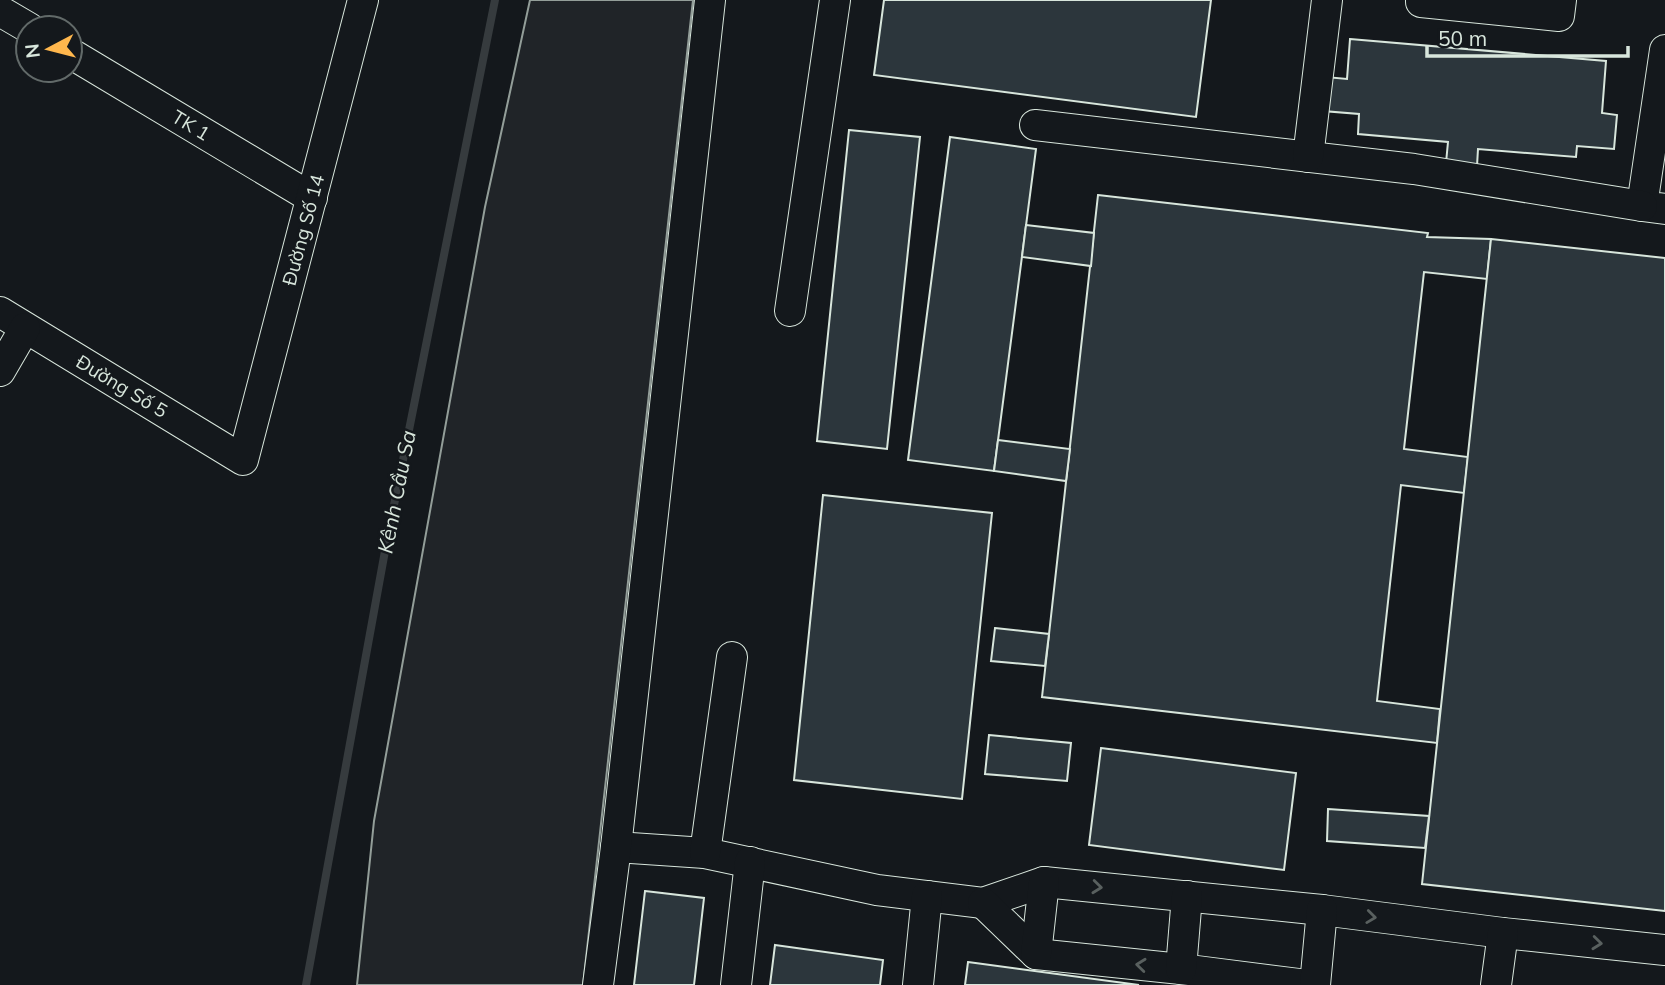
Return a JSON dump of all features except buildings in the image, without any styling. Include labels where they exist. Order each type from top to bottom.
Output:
[{"type":"street","name":"Đường Số 14","points":[[243,460],[363,0]]},
{"type":"street","points":[[598,985],[616,847],[710,0]]},
{"type":"street","points":[[790,311],[835,0]]},
{"type":"street","points":[[1308,157],[1327,0]]},
{"type":"street","points":[[1421,0],[1559,16],[1561,0]]},
{"type":"street","points":[[1035,125],[1413,169],[1653,208],[1665,50]]},
{"type":"street","name":"TK 1","points":[[84,61],[312,198]]},
{"type":"street","points":[[0,371],[13,320]]},
{"type":"street","name":"Đường Số 5","points":[[13,320],[243,460]]},
{"type":"street","points":[[705,853],[732,657]]},
{"type":"street","points":[[616,847],[705,853],[877,890],[983,904],[1044,882],[1665,950]]},
{"type":"street","points":[[736,985],[750,862]]},
{"type":"street","points":[[1036,954],[1044,882]]},
{"type":"street","points":[[918,985],[927,896]]},
{"type":"street","points":[[1181,969],[1187,896]]},
{"type":"street","points":[[983,904],[1036,954],[1307,985]]},
{"type":"street","points":[[1315,985],[1322,911]]},
{"type":"street","points":[[1496,985],[1503,933]]},
{"type":"shaded area","points":[[530,0],[693,0],[583,985],[357,985],[374,821],[485,207]]},
{"type":"waterway","name":"Kênh Cầu Sa","points":[[306,985],[387,540],[495,0]]}]
